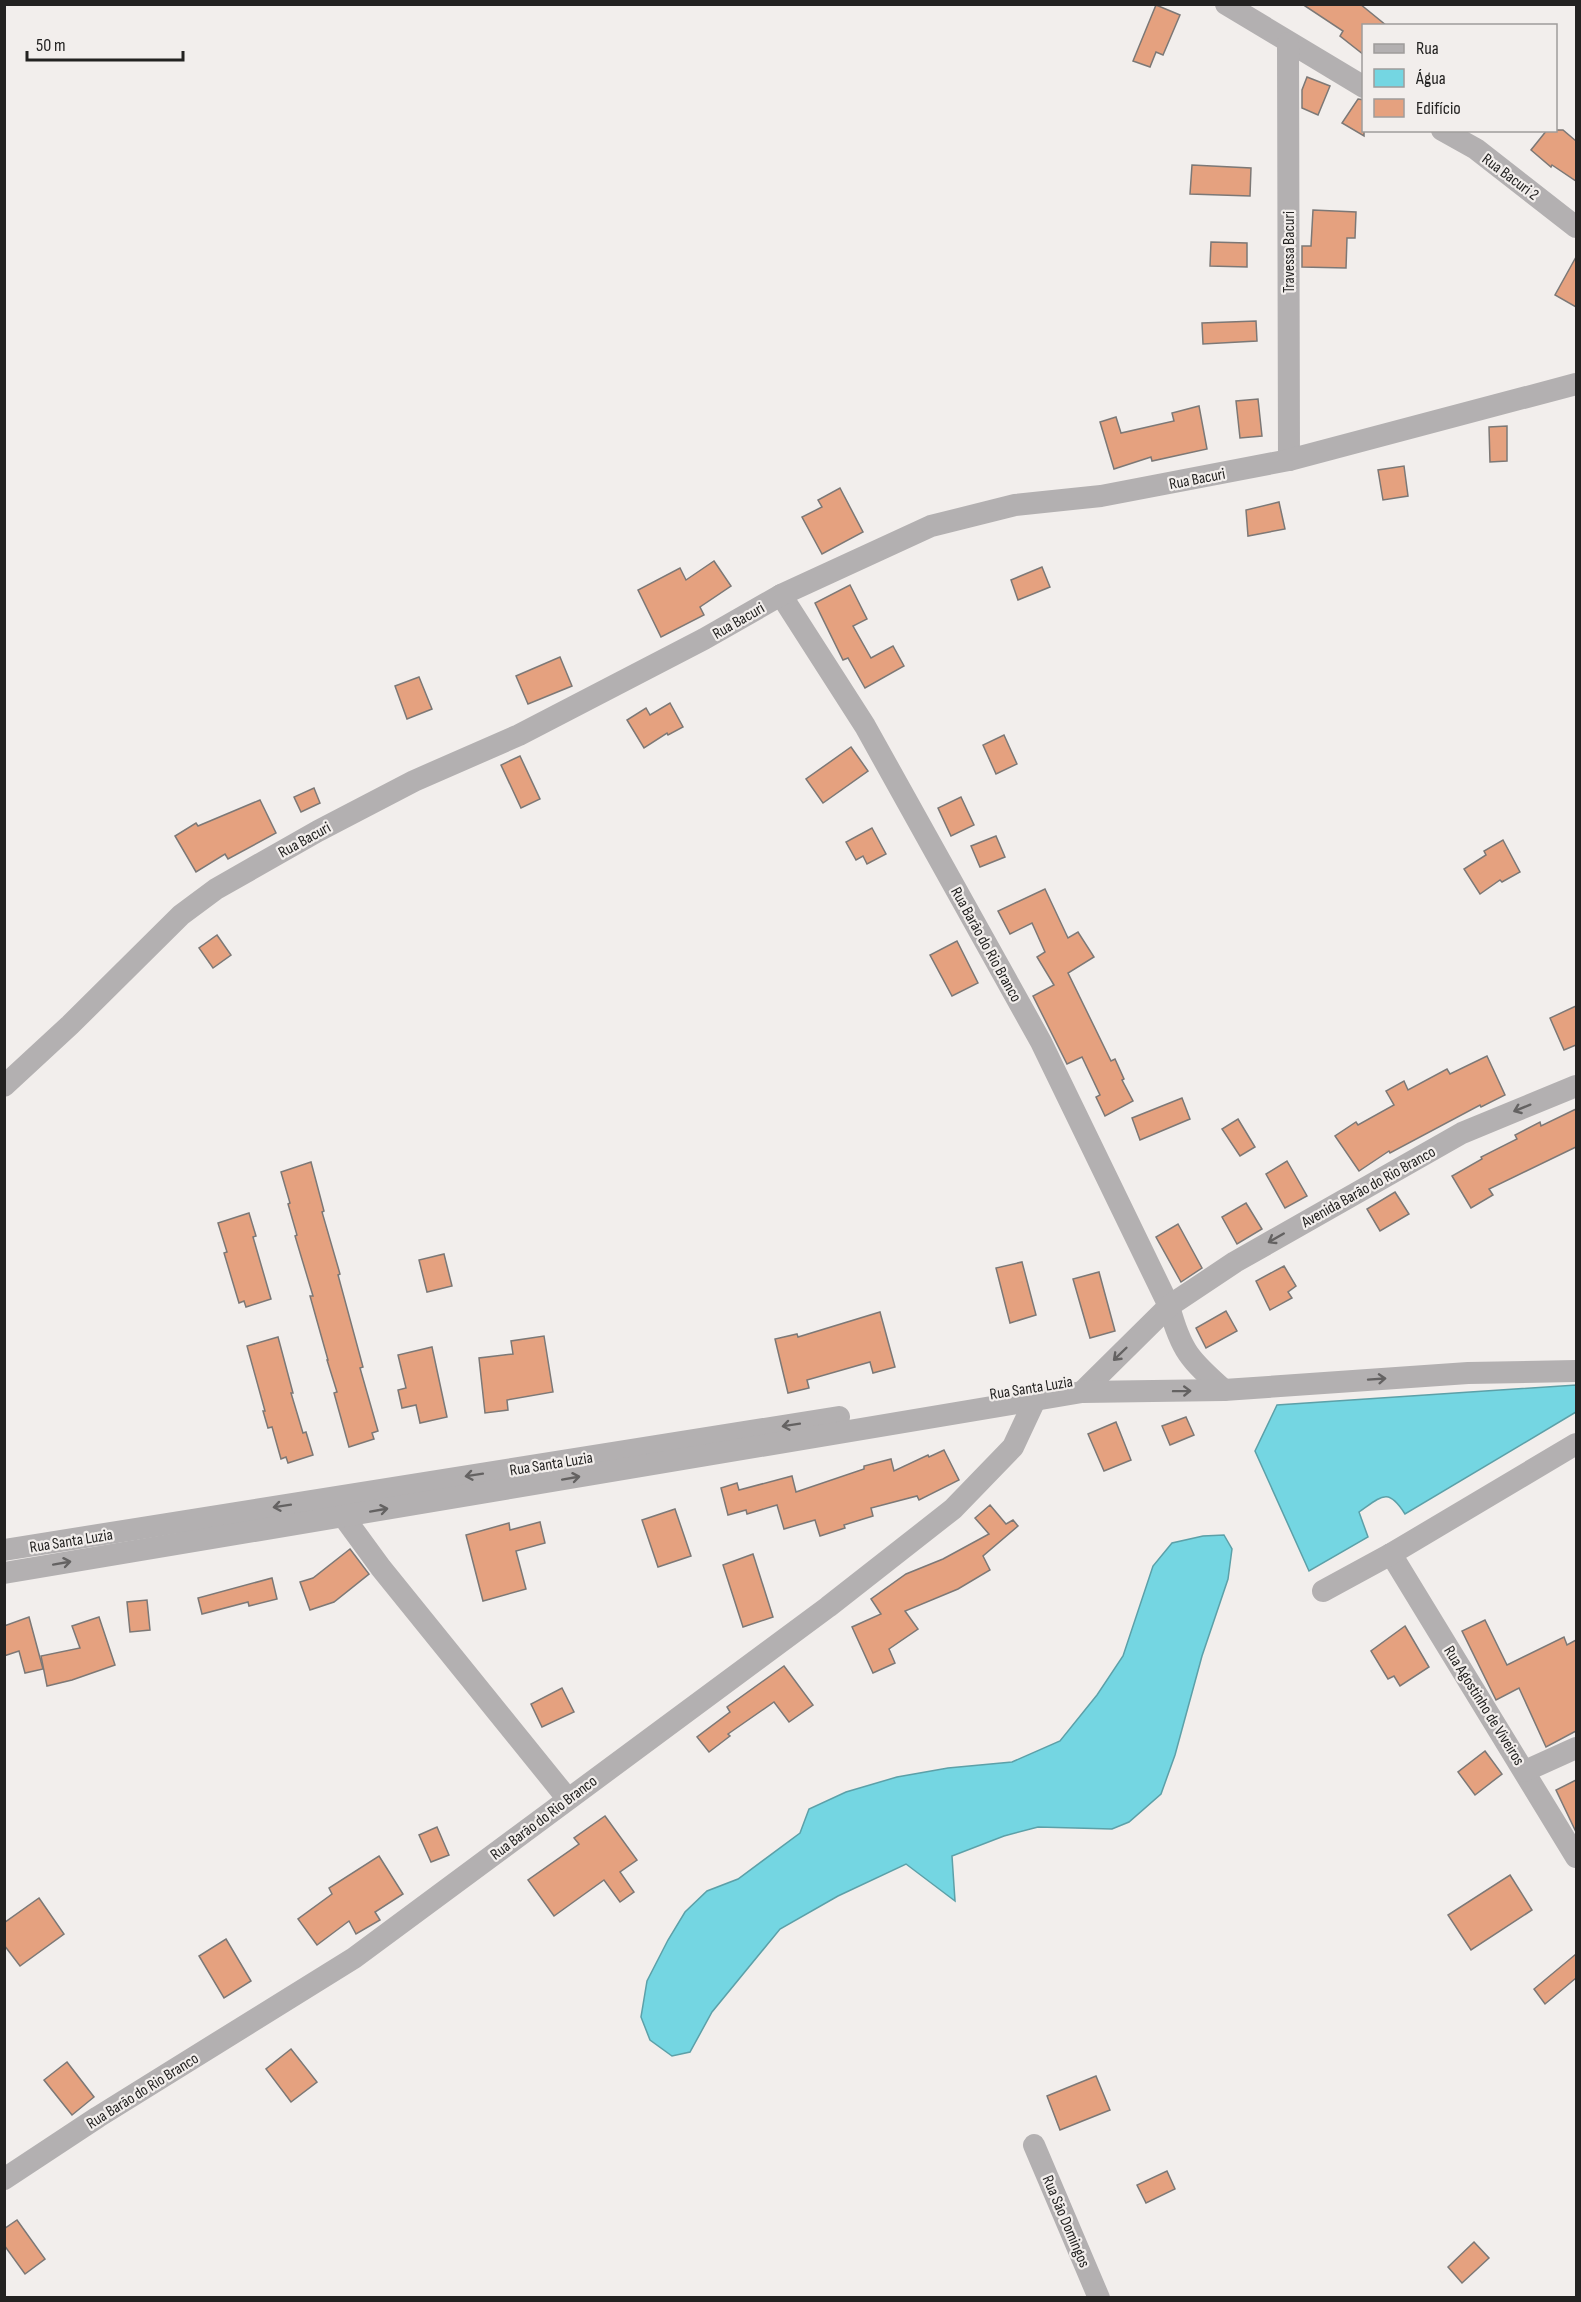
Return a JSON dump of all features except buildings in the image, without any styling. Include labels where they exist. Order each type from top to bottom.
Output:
[{"type":"street","points":[[1226,4],[1287,43],[1362,86]]},
{"type":"street","name":"Travessa Bacuri","points":[[1287,43],[1289,460]]},
{"type":"street","name":"Rua Bacuri 2","points":[[1446,132],[1476,149],[1576,227]]},
{"type":"street","name":"Rua Bacuri","points":[[4,1086],[70,1025],[181,915],[216,889],[414,781],[519,735],[704,639],[781,595],[931,526],[1015,505],[1101,496],[1289,460],[1576,384]]},
{"type":"street","name":"Rua Barão do Rio Branco","points":[[781,595],[865,726],[1035,1031],[1169,1306]]},
{"type":"street","name":"Avenida Barão do Rio Branco","points":[[1098,1376],[1169,1306],[1235,1262],[1462,1133],[1576,1086]]},
{"type":"street","points":[[1169,1306],[1182,1346],[1195,1365],[1224,1390]]},
{"type":"street","points":[[1082,1392],[1224,1390],[1468,1373],[1576,1371]]},
{"type":"street","points":[[1082,1392],[1098,1376]]},
{"type":"street","name":"Rua Santa Luzia","points":[[4,1550],[1098,1376]]},
{"type":"street","name":"Rua Santa Luzia","points":[[4,1573],[1082,1392]]},
{"type":"street","name":"Rua Barão do Rio Branco","points":[[4,2179],[98,2117],[354,1958],[567,1798],[828,1607],[953,1509],[1012,1447],[1035,1400]]},
{"type":"street","points":[[1323,1591],[1391,1554],[1576,1444]]},
{"type":"street","points":[[354,1495],[343,1516],[388,1577],[567,1798]]},
{"type":"street","name":"Rua Agostinho de Viveiros","points":[[1391,1554],[1576,1857]]},
{"type":"street","points":[[1525,1771],[1576,1748]]},
{"type":"street","name":"Rua São Domingos","points":[[1035,2145],[1099,2298]]},
{"type":"water","points":[[1576,1385],[1576,1412],[1405,1514],[1394,1500],[1389,1497],[1379,1498],[1359,1512],[1368,1537],[1309,1571],[1255,1451],[1277,1405]]},
{"type":"water","points":[[1224,1535],[1232,1549],[1228,1579],[1202,1656],[1175,1755],[1161,1794],[1129,1822],[1112,1829],[1038,1827],[1004,1836],[952,1856],[955,1901],[906,1864],[838,1896],[780,1929],[712,2012],[690,2052],[672,2056],[650,2040],[641,2017],[647,1981],[685,1912],[707,1891],[738,1879],[800,1833],[809,1809],[846,1792],[897,1777],[948,1768],[1012,1762],[1060,1741],[1097,1695],[1123,1656],[1153,1566],[1172,1543],[1203,1536]]}]
